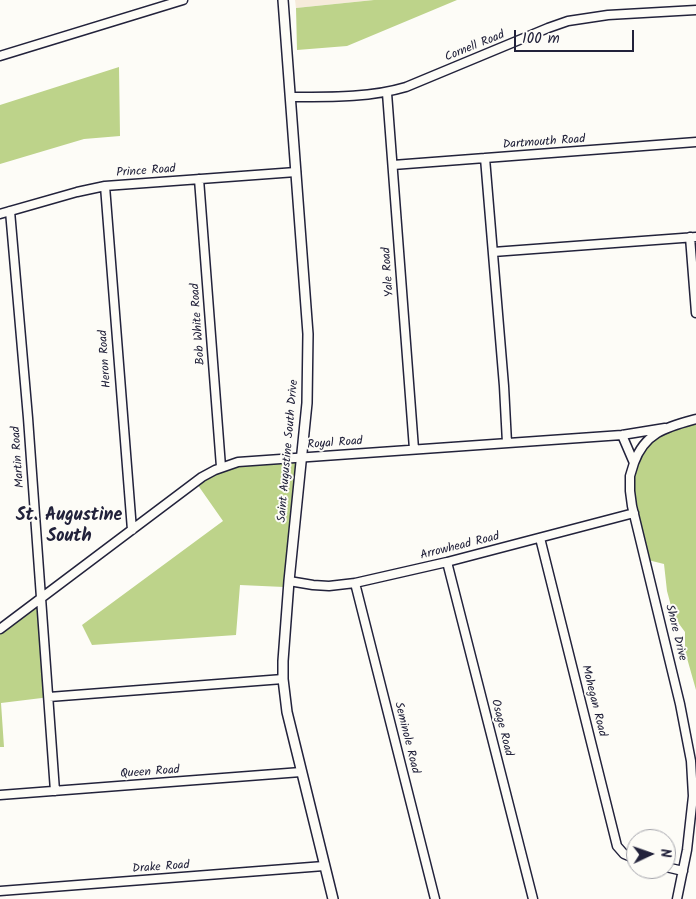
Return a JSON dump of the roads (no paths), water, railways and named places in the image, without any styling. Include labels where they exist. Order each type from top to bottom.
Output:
[{"type":"street","points":[[0,56],[183,0]]},
{"type":"street","name":"Saint Augustine South Drive","points":[[283,0],[308,334],[307,403],[282,661],[283,679],[287,712],[333,899]]},
{"type":"street","name":"Cornell Road","points":[[291,97],[387,93],[406,88],[568,21],[608,15],[696,10]]},
{"type":"street","name":"Yale Road","points":[[387,93],[414,449]]},
{"type":"street","name":"Dartmouth Road","points":[[393,165],[696,142]]},
{"type":"street","points":[[485,158],[507,443]]},
{"type":"street","name":"Prince Road","points":[[0,214],[105,186],[296,172]]},
{"type":"street","name":"Bob White Road","points":[[199,179],[222,467]]},
{"type":"street","name":"Heron Road","points":[[105,186],[129,512],[132,530]]},
{"type":"street","name":"Martin Road","points":[[10,211],[55,791]]},
{"type":"street","points":[[493,252],[693,237],[696,313]]},
{"type":"street","name":"Shore Drive","points":[[676,899],[687,850],[693,796],[691,761],[680,704],[634,513],[630,491],[630,476],[641,448],[647,440],[665,428],[696,419]]},
{"type":"street","name":"Royal Road","points":[[0,629],[202,477],[222,467],[246,461],[622,435],[665,428]]},
{"type":"street","points":[[622,435],[634,463]]},
{"type":"street","name":"Arrowhead Road","points":[[289,581],[329,586],[355,583],[447,562],[634,513]]},
{"type":"street","name":"Mohegan Road","points":[[540,538],[617,846],[626,855]]},
{"type":"street","name":"Osage Road","points":[[447,562],[533,899]]},
{"type":"street","name":"Seminole Road","points":[[355,583],[435,899]]},
{"type":"street","points":[[48,697],[283,679]]},
{"type":"street","name":"Queen Road","points":[[0,796],[301,772]]},
{"type":"street","name":"Drake Road","points":[[0,891],[324,866]]},
{"type":"street","points":[[676,870],[683,872]]},
{"type":"district","name":"St. Augustine South","points":[[69,527]]}]
